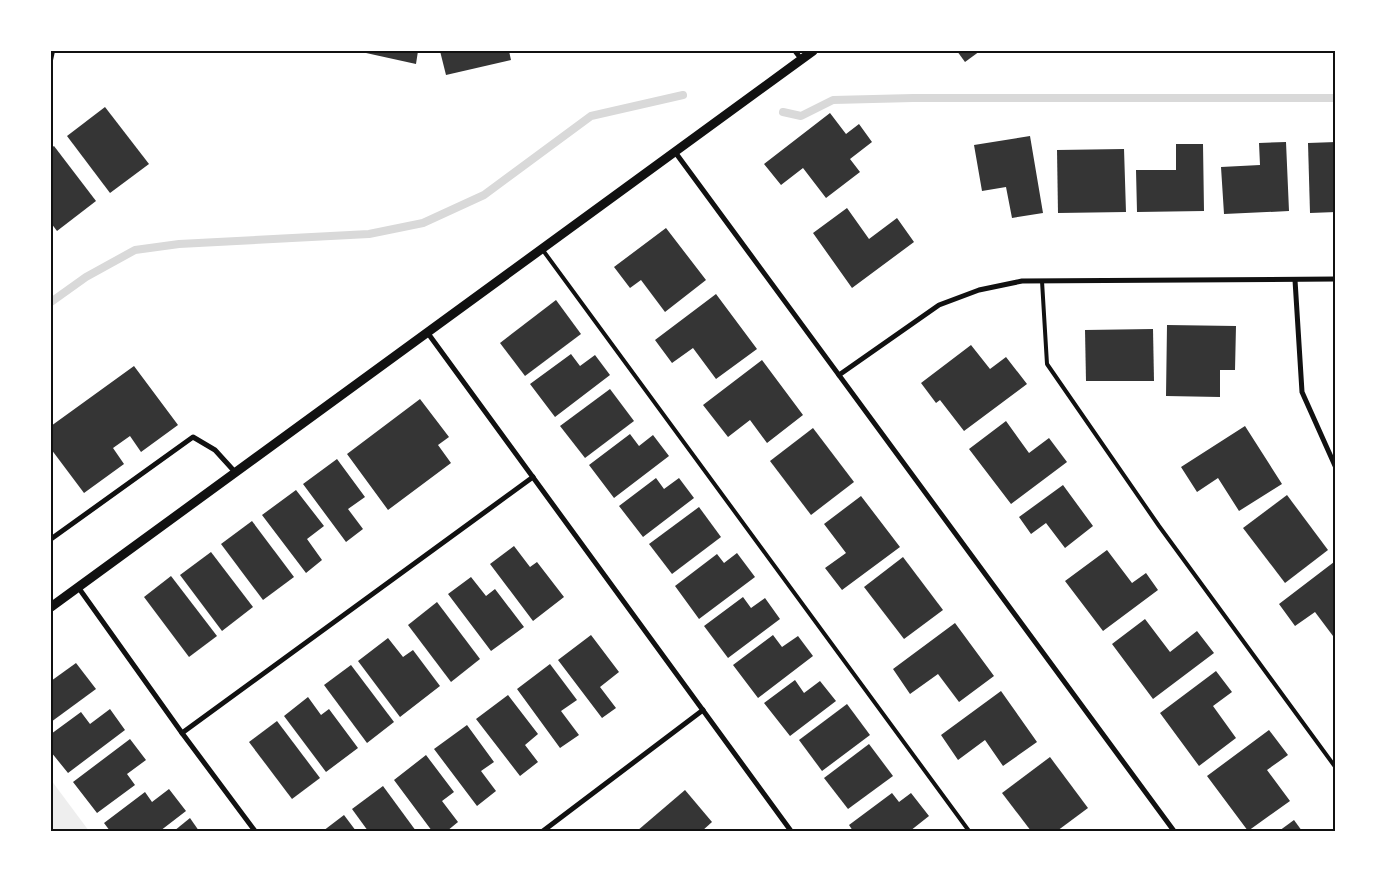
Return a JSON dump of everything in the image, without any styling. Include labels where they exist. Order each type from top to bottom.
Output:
[{"type":"street","points":[[795,51],[802,60]]},
{"type":"street","points":[[51,607],[813,51]]},
{"type":"street","points":[[674,152],[1174,831]]},
{"type":"street","points":[[839,375],[940,305],[979,290],[1022,281],[1336,279]]},
{"type":"street","points":[[1295,280],[1302,392],[1336,468]]},
{"type":"street","points":[[427,332],[791,831]]},
{"type":"street","points":[[51,538],[192,437],[215,450],[234,472]]},
{"type":"street","points":[[182,733],[533,477]]},
{"type":"street","points":[[78,587],[182,733],[255,831]]},
{"type":"street","points":[[543,831],[704,710]]},
{"type":"lane","points":[[51,60],[54,51]]},
{"type":"lane","points":[[542,249],[969,831]]},
{"type":"lane","points":[[1042,281],[1047,364],[1159,526],[1336,768]]},
{"type":"shaded area","points":[[51,780],[89,831],[51,831]]},
{"type":"building","points":[[357,51],[418,51],[416,64]]},
{"type":"building","points":[[440,51],[509,51],[511,60],[446,75]]},
{"type":"building","points":[[957,51],[980,51],[965,62]]},
{"type":"building","points":[[105,107],[149,164],[110,193],[67,136]]},
{"type":"building","points":[[830,113],[846,134],[859,124],[872,142],[850,159],[860,172],[826,198],[803,168],[781,185],[764,164]]},
{"type":"building","points":[[1030,136],[1043,213],[1012,218],[1006,187],[982,191],[974,145]]},
{"type":"building","points":[[1286,142],[1289,211],[1224,214],[1221,167],[1260,165],[1259,143]]},
{"type":"building","points":[[1336,142],[1336,212],[1310,213],[1308,143]]},
{"type":"building","points":[[1176,144],[1203,144],[1204,211],[1137,212],[1136,170],[1176,170]]},
{"type":"building","points":[[54,146],[96,201],[57,231],[51,223],[51,148]]},
{"type":"building","points":[[1124,149],[1126,212],[1058,213],[1057,150]]},
{"type":"building","points":[[847,208],[869,239],[897,218],[914,242],[852,288],[813,233]]},
{"type":"building","points":[[666,228],[706,280],[665,312],[641,280],[630,288],[614,267]]},
{"type":"building","points":[[716,294],[757,349],[716,379],[693,348],[672,363],[655,340]]},
{"type":"building","points":[[556,300],[581,334],[525,376],[500,343]]},
{"type":"building","points":[[1167,325],[1236,326],[1235,370],[1220,370],[1220,397],[1166,396]]},
{"type":"building","points":[[1153,329],[1154,381],[1086,381],[1085,330]]},
{"type":"building","points":[[971,345],[990,369],[1006,357],[1027,384],[964,431],[940,400],[936,403],[921,383]]},
{"type":"building","points":[[571,354],[580,366],[595,355],[610,375],[555,417],[530,384]]},
{"type":"building","points":[[762,360],[803,415],[767,443],[750,420],[728,437],[703,405]]},
{"type":"building","points":[[134,366],[178,425],[141,452],[130,436],[113,448],[124,464],[84,493],[51,449],[51,426]]},
{"type":"building","points":[[610,389],[634,421],[585,458],[560,426]]},
{"type":"building","points":[[420,399],[449,437],[438,445],[451,463],[388,510],[347,454]]},
{"type":"building","points":[[1006,421],[1029,453],[1049,438],[1067,462],[1011,504],[969,449]]},
{"type":"building","points":[[1245,426],[1282,484],[1239,511],[1218,478],[1197,492],[1181,467]]},
{"type":"building","points":[[813,428],[854,482],[811,515],[770,461]]},
{"type":"building","points":[[630,434],[639,446],[653,435],[669,456],[614,498],[589,465]]},
{"type":"building","points":[[337,459],[365,497],[348,509],[363,529],[346,542],[303,484]]},
{"type":"building","points":[[656,478],[664,489],[679,478],[694,498],[643,537],[619,506]]},
{"type":"building","points":[[1063,485],[1093,526],[1065,548],[1046,523],[1031,534],[1019,517]]},
{"type":"building","points":[[296,490],[324,526],[307,539],[322,560],[306,573],[262,515]]},
{"type":"building","points":[[1287,495],[1328,550],[1285,583],[1243,528]]},
{"type":"building","points":[[861,496],[900,547],[842,590],[825,568],[846,553],[824,524]]},
{"type":"building","points":[[699,507],[721,537],[672,574],[649,544]]},
{"type":"building","points":[[252,521],[294,577],[263,600],[221,544]]},
{"type":"building","points":[[514,546],[530,567],[537,562],[564,597],[533,621],[490,564]]},
{"type":"building","points":[[1107,550],[1132,583],[1146,573],[1158,590],[1103,631],[1065,581]]},
{"type":"building","points":[[211,552],[253,607],[222,631],[180,575]]},
{"type":"building","points":[[737,553],[755,577],[699,619],[675,586],[717,554],[724,563]]},
{"type":"building","points":[[903,557],[943,610],[904,639],[864,587]]},
{"type":"building","points":[[1334,562],[1336,564],[1336,640],[1315,612],[1295,626],[1279,604]]},
{"type":"building","points":[[171,576],[217,636],[189,657],[144,597]]},
{"type":"building","points":[[471,577],[486,596],[495,589],[524,627],[491,651],[448,594]]},
{"type":"building","points":[[743,597],[751,608],[765,598],[780,619],[728,658],[704,626]]},
{"type":"building","points":[[437,602],[480,659],[451,682],[408,625]]},
{"type":"building","points":[[1145,619],[1170,652],[1197,631],[1214,653],[1153,699],[1112,644]]},
{"type":"building","points":[[955,623],[994,676],[959,702],[938,674],[910,694],[893,669]]},
{"type":"building","points":[[591,635],[619,672],[600,687],[616,708],[602,718],[558,660]]},
{"type":"building","points":[[773,635],[782,647],[798,636],[813,656],[758,698],[733,665]]},
{"type":"building","points":[[388,638],[403,657],[413,650],[440,686],[400,717],[358,661]]},
{"type":"building","points":[[76,663],[96,689],[51,722],[51,681]]},
{"type":"building","points":[[550,664],[577,700],[561,711],[579,735],[560,748],[517,689]]},
{"type":"building","points":[[351,665],[394,722],[367,743],[324,685]]},
{"type":"building","points":[[1216,671],[1232,692],[1213,706],[1236,738],[1199,766],[1160,713]]},
{"type":"building","points":[[795,680],[804,693],[820,681],[836,701],[790,736],[764,703]]},
{"type":"building","points":[[1001,691],[1037,742],[1003,766],[985,740],[958,760],[941,735]]},
{"type":"building","points":[[508,695],[538,734],[525,745],[538,762],[520,776],[476,719]]},
{"type":"building","points":[[308,697],[321,715],[329,709],[358,748],[326,772],[284,716]]},
{"type":"building","points":[[847,704],[870,735],[822,771],[799,740]]},
{"type":"building","points":[[110,709],[125,730],[68,773],[51,752],[51,734],[81,712],[90,724]]},
{"type":"building","points":[[277,721],[320,778],[292,799],[249,742]]},
{"type":"building","points":[[467,725],[494,762],[481,771],[496,791],[477,806],[434,749]]},
{"type":"building","points":[[1269,730],[1288,755],[1267,770],[1290,801],[1248,831],[1207,776]]},
{"type":"building","points":[[130,739],[146,760],[127,774],[135,785],[97,813],[73,782]]},
{"type":"building","points":[[869,744],[893,776],[848,809],[824,778]]},
{"type":"building","points":[[426,755],[454,792],[442,801],[458,822],[447,831],[432,831],[394,780]]},
{"type":"building","points":[[1050,757],[1088,808],[1057,831],[1031,831],[1002,793]]},
{"type":"building","points":[[383,786],[416,831],[368,831],[352,809]]},
{"type":"building","points":[[169,789],[186,811],[160,831],[110,831],[104,823],[145,792],[152,802]]},
{"type":"building","points":[[685,790],[712,822],[702,831],[637,831]]},
{"type":"building","points":[[892,793],[899,802],[911,793],[929,816],[910,831],[853,831],[849,825]]},
{"type":"building","points":[[344,815],[356,831],[323,831]]},
{"type":"building","points":[[190,818],[199,831],[174,831]]},
{"type":"building","points":[[1294,820],[1302,831],[1279,831]]},
{"type":"waterway","points":[[51,302],[86,277],[135,250],[179,244],[369,234],[423,223],[484,195],[591,116],[683,95]]},
{"type":"waterway","points":[[783,112],[801,116],[833,100],[913,98],[1336,98]]}]
